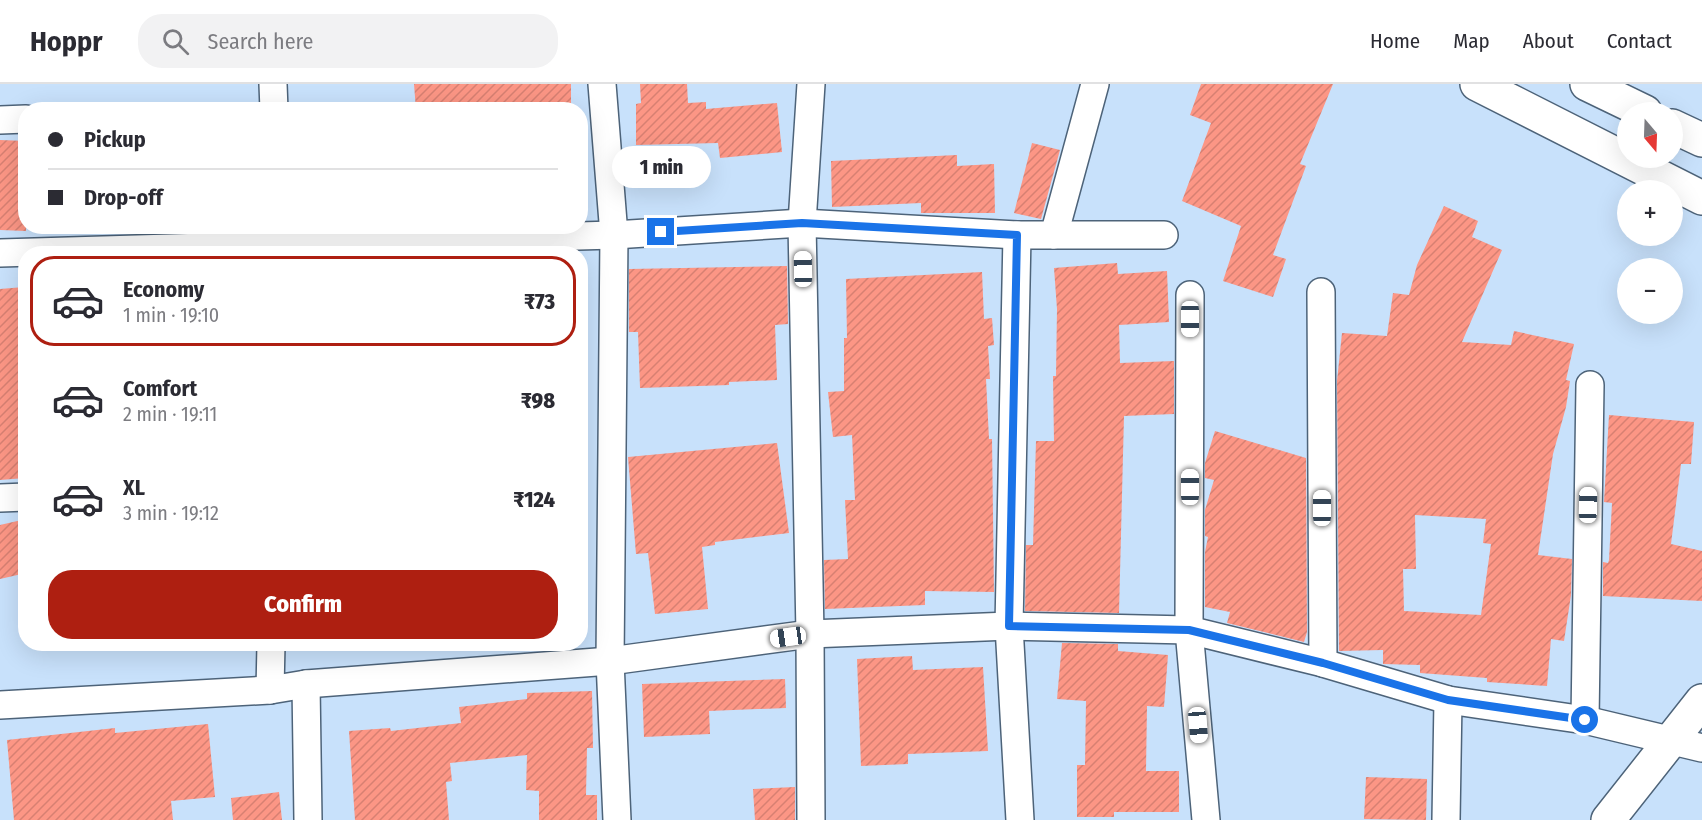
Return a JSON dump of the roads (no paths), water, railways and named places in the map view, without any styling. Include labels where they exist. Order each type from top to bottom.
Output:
[{"type":"street","points":[[273,84],[274,102]]},
{"type":"street","points":[[602,84],[614,235],[610,661],[617,820]]},
{"type":"street","points":[[811,84],[802,223],[810,634],[811,820]]},
{"type":"street","points":[[1054,235],[1095,84]]},
{"type":"street","points":[[1477,84],[1702,198]]},
{"type":"street","points":[[1587,84],[1624,102]]},
{"type":"street","points":[[0,120],[18,119]]},
{"type":"street","points":[[1683,131],[1702,140]]},
{"type":"street","points":[[177,246],[614,235],[802,223],[1017,235],[1164,235]]},
{"type":"street","points":[[1017,235],[1009,626],[1020,820]]},
{"type":"street","points":[[0,253],[18,252]]},
{"type":"street","points":[[1321,292],[1323,663]]},
{"type":"street","points":[[1190,295],[1189,630],[1206,820]]},
{"type":"street","points":[[1585,720],[1590,385]]},
{"type":"street","points":[[0,498],[18,497]]},
{"type":"street","points":[[0,705],[270,690],[306,684],[610,661],[810,634],[1009,626],[1189,630],[1323,663],[1448,700],[1585,720],[1687,744]]},
{"type":"street","points":[[270,690],[271,651]]},
{"type":"street","points":[[306,684],[308,820]]},
{"type":"street","points":[[1446,820],[1448,700]]},
{"type":"street","points":[[1608,820],[1687,744],[1702,701]]}]
